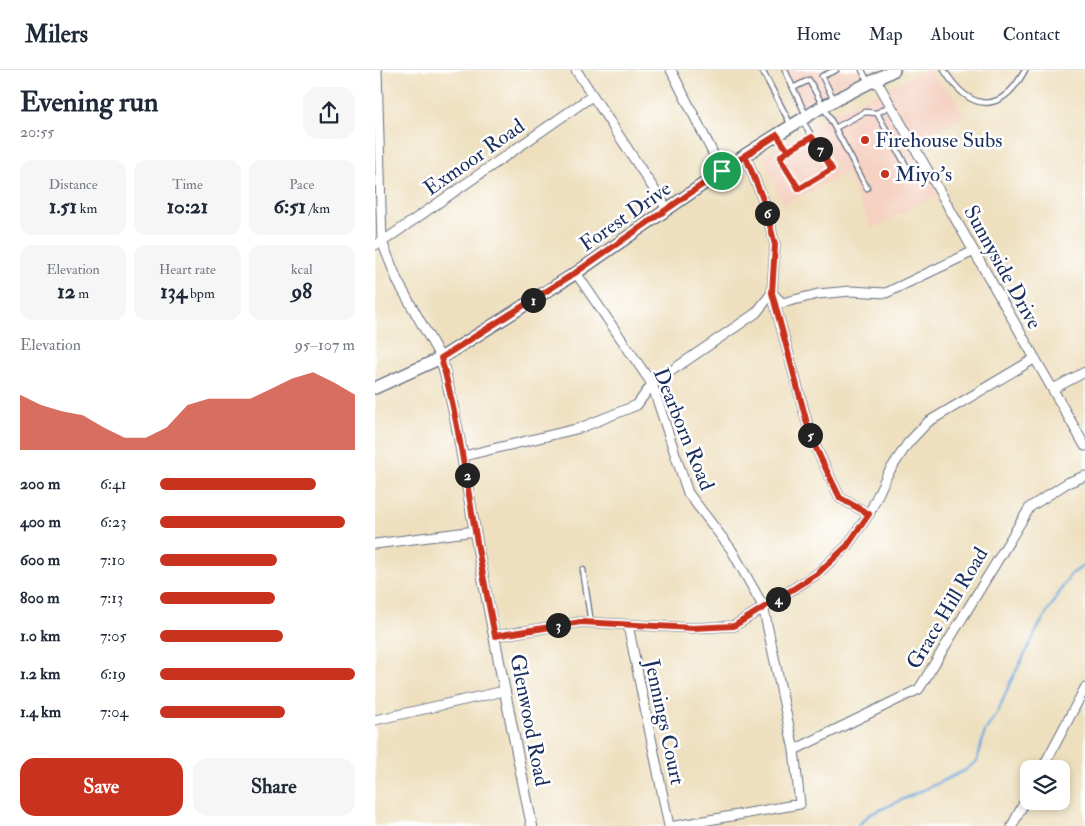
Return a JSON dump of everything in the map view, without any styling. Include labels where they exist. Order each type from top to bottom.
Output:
[{"type":"main road","name":"Forest Drive","points":[[375,388],[441,358],[575,273],[745,155],[829,103],[894,70]]},
{"type":"street","name":"Glenwood Road","points":[[377,70],[379,244],[441,358],[453,401],[504,691],[533,826]]},
{"type":"street","points":[[576,70],[667,209]]},
{"type":"street","points":[[671,70],[722,171]]},
{"type":"street","name":"Sunnyside Drive","points":[[872,80],[891,105],[1085,446]]},
{"type":"street","name":"Exmoor Road","points":[[379,244],[592,96]]},
{"type":"street","points":[[745,155],[764,202],[775,245],[772,293],[811,438],[840,498],[869,514]]},
{"type":"street","points":[[772,293],[782,303],[818,294],[851,292],[886,293],[975,251]]},
{"type":"street","name":"Dearborn Road","points":[[575,273],[652,384],[688,493],[731,549],[763,606],[794,750],[800,804],[675,826]]},
{"type":"street","points":[[464,456],[580,428],[637,405],[652,384],[756,313],[772,293]]},
{"type":"street","points":[[495,636],[581,622],[693,628],[734,626],[763,606],[779,599],[817,574],[847,546],[869,514],[887,476],[908,443],[928,422],[1035,359]]},
{"type":"street","points":[[1053,389],[1085,372]]},
{"type":"street","name":"Grace Hill Road","points":[[794,750],[919,689],[1030,507],[1067,483],[1085,476]]},
{"type":"street","points":[[375,544],[475,531]]},
{"type":"street","name":"Jennings Court","points":[[627,625],[669,826]]},
{"type":"street","points":[[1047,760],[1085,688]]},
{"type":"street","points":[[375,720],[504,691]]},
{"type":"street","points":[[1012,826],[1020,810]]},
{"type":"lane","points":[[762,70],[812,137],[832,169],[799,189],[781,160],[781,156],[812,137]]},
{"type":"lane","points":[[785,70],[793,88],[800,121]]},
{"type":"lane","points":[[836,70],[822,76],[835,128],[867,188]]},
{"type":"lane","points":[[862,70],[872,80]]},
{"type":"lane","points":[[945,70],[955,85],[973,98],[988,104],[1001,100],[1016,86],[1025,70]]},
{"type":"lane","points":[[793,88],[809,80],[829,103]]},
{"type":"lane","points":[[835,128],[865,112],[877,113],[891,105]]},
{"type":"lane","points":[[877,113],[908,169],[915,172],[927,169]]},
{"type":"lane","points":[[777,135],[788,151]]},
{"type":"lane","points":[[583,570],[591,622]]},
{"type":"shaded area","points":[[783,70],[871,70],[830,90],[801,108]]},
{"type":"shaded area","points":[[925,70],[929,70],[954,97],[965,118],[909,142],[938,195],[872,229],[846,173],[783,205],[763,156],[826,117]]},
{"type":"waterway","points":[[858,826],[869,815],[964,771],[977,761],[985,731],[997,714],[1010,683],[1040,624],[1070,575],[1085,565]]},
{"type":"place","name":"Firehouse Subs","points":[[865,140]]},
{"type":"place","name":"Miyo's","points":[[885,174]]},
{"type":"route","points":[[722,171],[575,273],[441,358],[453,401],[464,456],[475,531],[495,636],[581,622],[693,628],[734,626],[763,606],[779,599],[817,574],[847,546],[869,514],[840,498],[811,438],[772,293],[775,245],[764,202],[745,155],[777,135],[788,151],[781,156],[781,160],[799,189],[832,169],[812,137],[788,151],[777,135],[745,155],[722,171]]}]
